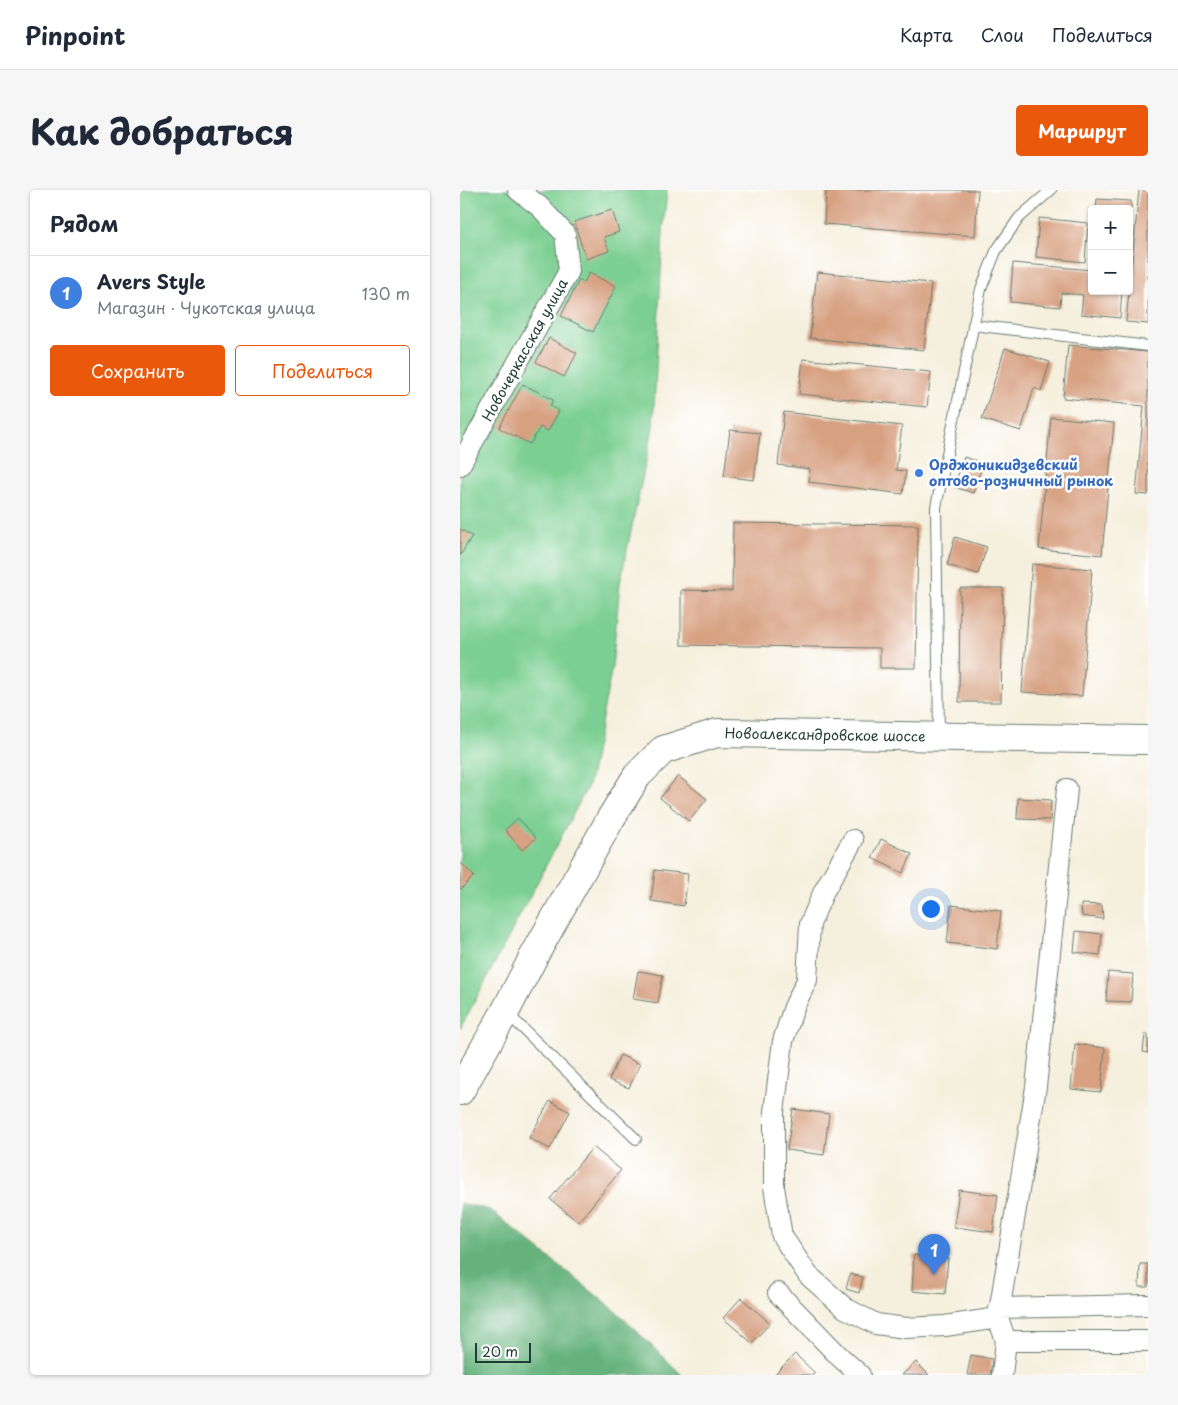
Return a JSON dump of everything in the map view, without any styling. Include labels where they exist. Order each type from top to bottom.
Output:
[{"type":"main road","name":"Новоалександровское шоссе","points":[[460,1091],[611,818],[637,776],[663,750],[717,733],[1148,740]]},
{"type":"street","name":"Новочеркасская улица","points":[[460,466],[569,271],[566,234],[540,207],[518,190]]},
{"type":"street","points":[[1002,1375],[1006,1341],[999,1313],[1036,1088],[1067,789]]},
{"type":"street","points":[[853,840],[824,891],[810,924],[806,980],[794,1007],[783,1041],[774,1112],[774,1186],[782,1236],[808,1274],[845,1308],[876,1324],[906,1328],[945,1326],[999,1313],[1148,1305]]},
{"type":"street","points":[[778,1293],[860,1375]]},
{"type":"street","points":[[1006,1341],[1148,1341]]},
{"type":"lane","points":[[939,736],[936,507],[981,289],[996,251],[1019,218],[1051,190]]},
{"type":"lane","points":[[974,325],[1148,346]]},
{"type":"lane","points":[[505,1012],[636,1139]]},
{"type":"green space","points":[[460,190],[667,190],[663,232],[653,428],[620,583],[612,667],[589,784],[460,1029]]},
{"type":"green space","points":[[460,1203],[490,1210],[616,1311],[682,1375],[460,1375]]},
{"type":"building","points":[[826,190],[978,190],[975,236],[824,224]]},
{"type":"building","points":[[1139,190],[1148,190],[1148,324],[1126,322],[1129,295],[1133,295],[1133,251]]},
{"type":"building","points":[[1097,199],[1131,201],[1131,205],[1096,205]]},
{"type":"building","points":[[612,210],[619,232],[604,237],[609,251],[586,259],[574,222]]},
{"type":"building","points":[[1039,218],[1088,223],[1085,262],[1036,257]]},
{"type":"building","points":[[1013,263],[1088,270],[1088,295],[1122,295],[1120,318],[1081,314],[1083,295],[1061,293],[1060,307],[1010,302]]},
{"type":"building","points":[[817,272],[931,283],[924,350],[810,338]]},
{"type":"building","points":[[589,273],[616,286],[593,332],[561,316],[579,280],[584,283]]},
{"type":"building","points":[[549,338],[577,353],[564,377],[536,362]]},
{"type":"building","points":[[1068,345],[1148,352],[1148,495],[1136,494],[1144,406],[1063,398]]},
{"type":"building","points":[[1005,348],[1050,362],[1041,391],[1034,388],[1021,431],[982,419]]},
{"type":"building","points":[[803,359],[931,372],[927,407],[799,394]]},
{"type":"building","points":[[523,384],[553,400],[550,406],[559,411],[548,431],[540,427],[530,444],[499,428]]},
{"type":"building","points":[[784,412],[902,426],[896,470],[906,471],[903,494],[809,482],[810,469],[778,465]]},
{"type":"building","points":[[1051,417],[1114,423],[1102,555],[1039,549]]},
{"type":"building","points":[[730,430],[760,433],[754,480],[724,476]]},
{"type":"building","points":[[964,457],[983,463],[973,493],[954,487]]},
{"type":"building","points":[[733,523],[918,525],[916,668],[880,668],[880,648],[681,645],[681,590],[732,591]]},
{"type":"building","points":[[460,529],[472,536],[460,556]]},
{"type":"building","points":[[955,537],[987,547],[978,574],[947,565]]},
{"type":"building","points":[[1032,564],[1092,569],[1082,696],[1022,692]]},
{"type":"building","points":[[960,588],[1003,588],[1001,702],[959,702]]},
{"type":"building","points":[[678,776],[707,799],[689,821],[660,798]]},
{"type":"building","points":[[1018,798],[1051,800],[1050,820],[1017,819]]},
{"type":"building","points":[[518,818],[536,838],[522,850],[505,830]]},
{"type":"building","points":[[881,839],[912,854],[903,873],[872,858]]},
{"type":"building","points":[[460,862],[474,876],[460,890]]},
{"type":"building","points":[[655,870],[688,874],[684,906],[651,901]]},
{"type":"building","points":[[1081,904],[1102,905],[1103,919],[1082,916]]},
{"type":"building","points":[[951,905],[1001,911],[997,949],[947,943]]},
{"type":"building","points":[[1076,931],[1102,934],[1100,955],[1074,952]]},
{"type":"building","points":[[638,971],[663,975],[658,1003],[633,999]]},
{"type":"building","points":[[1108,972],[1133,974],[1131,1002],[1106,1001]]},
{"type":"building","points":[[1145,1034],[1148,1034],[1148,1053],[1143,1052]]},
{"type":"building","points":[[1075,1044],[1105,1048],[1101,1092],[1071,1089]]},
{"type":"building","points":[[620,1055],[640,1064],[629,1088],[609,1080]]},
{"type":"building","points":[[550,1101],[570,1112],[550,1149],[529,1138]]},
{"type":"building","points":[[793,1109],[829,1114],[824,1155],[787,1150]]},
{"type":"building","points":[[593,1147],[621,1170],[578,1222],[550,1199]]},
{"type":"building","points":[[959,1190],[998,1195],[993,1232],[954,1227]]},
{"type":"building","points":[[914,1255],[948,1258],[945,1294],[912,1291]]},
{"type":"building","points":[[1140,1264],[1148,1264],[1148,1287],[1139,1287]]},
{"type":"building","points":[[850,1274],[863,1277],[859,1293],[846,1289]]},
{"type":"building","points":[[741,1298],[770,1323],[752,1343],[723,1318]]},
{"type":"building","points":[[795,1354],[815,1373],[813,1375],[774,1375]]},
{"type":"building","points":[[971,1355],[992,1359],[990,1375],[967,1375]]},
{"type":"building","points":[[916,1362],[929,1375],[902,1375]]},
{"type":"place","name":"Орджоникидзевский оптово-розничный рынок","points":[[919,473]]},
{"type":"place","name":"Avers Style","points":[[934,1275]]}]
